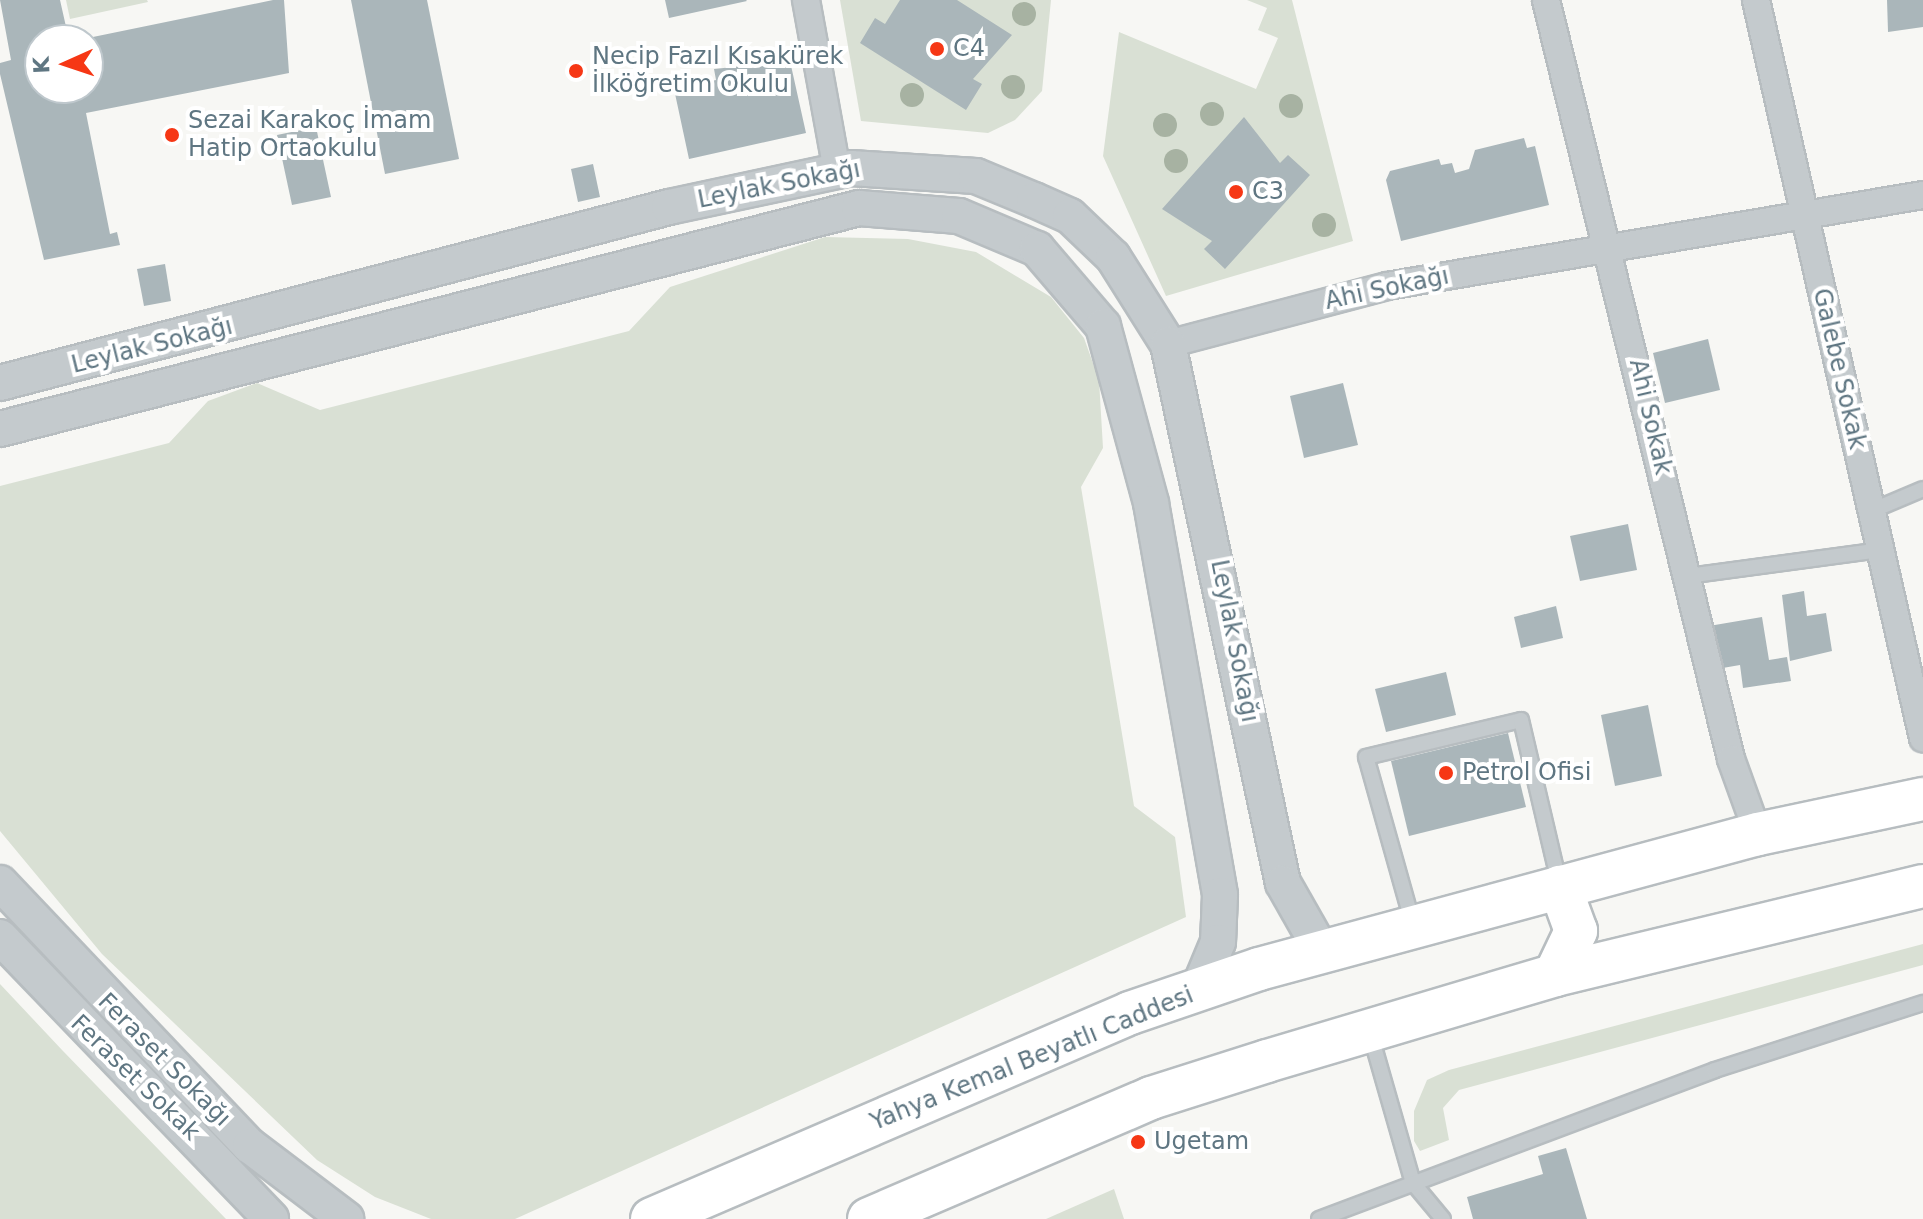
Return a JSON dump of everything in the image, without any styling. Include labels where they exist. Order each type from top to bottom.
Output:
[{"type":"main road","name":"Yahya Kemal Beyatlı Caddesi","points":[[652,1219],[1198,990],[1321,950],[1758,834],[1923,799]]},
{"type":"main road","points":[[869,1219],[1151,1098],[1369,1029],[1555,975],[1923,886]]},
{"type":"main road","points":[[1555,975],[1576,931],[1560,887]]},
{"type":"street","points":[[806,0],[837,171]]},
{"type":"street","name":"Ahi Sokak","points":[[1546,0],[1731,759],[1758,834]]},
{"type":"street","name":"Galebe Sokak","points":[[1756,0],[1923,738]]},
{"type":"street","name":"Leylak Sokağı","points":[[0,383],[669,207],[837,171],[976,176],[1070,216],[1113,257],[1168,344],[1283,883],[1321,950]]},
{"type":"street","name":"Ahi Sokağı","points":[[1168,344],[1387,286],[1923,195]]},
{"type":"street","name":"Leylak Sokağı","points":[[0,429],[859,208],[959,216],[1037,249],[1103,326],[1151,503],[1220,895],[1218,942],[1198,990]]},
{"type":"street","name":"Feraset Sokağı","points":[[0,883],[239,1136],[346,1219]]},
{"type":"street","name":"Feraset Sokak","points":[[0,937],[271,1219]]},
{"type":"lane","points":[[1871,511],[1923,489]]},
{"type":"lane","points":[[1688,576],[1880,550]]},
{"type":"lane","points":[[1414,926],[1366,757],[1521,720],[1560,887]]},
{"type":"lane","points":[[1319,1219],[1715,1070],[1923,1003]]},
{"type":"lane","points":[[1369,1029],[1413,1183],[1443,1219]]},
{"type":"shaded area","points":[[66,0],[147,0],[148,2],[70,19]]},
{"type":"shaded area","points":[[840,0],[1051,0],[1042,91],[1015,120],[988,133],[861,121]]},
{"type":"shaded area","points":[[1247,0],[1292,0],[1353,241],[1166,296],[1103,156],[1119,32],[1256,89],[1278,38],[1258,30],[1267,8]]},
{"type":"shaded area","points":[[825,237],[908,239],[976,252],[1051,297],[1084,338],[1099,380],[1103,448],[1081,487],[1134,806],[1175,837],[1186,917],[515,1219],[431,1219],[375,1197],[317,1160],[102,954],[0,831],[0,486],[169,443],[208,401],[257,383],[320,410],[629,331],[670,287]]},
{"type":"shaded area","points":[[1923,944],[1923,965],[1459,1090],[1443,1108],[1449,1140],[1420,1151],[1414,1141],[1414,1111],[1427,1080],[1449,1070]]},
{"type":"shaded area","points":[[0,984],[63,1051],[226,1219],[0,1219]]},
{"type":"shaded area","points":[[1114,1189],[1124,1219],[1046,1219]]},
{"type":"building","points":[[0,0],[60,0],[65,24],[24,24],[24,104],[104,104],[104,35],[284,0],[289,73],[86,113],[110,234],[117,232],[120,245],[44,260],[0,74],[0,63],[11,60]]},
{"type":"building","points":[[351,0],[427,0],[459,159],[385,174]]},
{"type":"building","points":[[665,0],[746,0],[747,1],[669,18]]},
{"type":"building","name":"C4","points":[[900,0],[957,0],[1012,35],[973,79],[982,84],[966,110],[860,43],[875,18],[885,24]]},
{"type":"building","points":[[1887,0],[1923,0],[1923,27],[1888,32]]},
{"type":"building","points":[[790,61],[806,133],[689,159],[674,89],[716,80],[714,69]]},
{"type":"building","name":"C3","points":[[1244,117],[1280,163],[1288,155],[1310,175],[1225,269],[1204,249],[1212,241],[1162,209]]},
{"type":"building","points":[[316,127],[331,197],[292,205],[277,135]]},
{"type":"building","points":[[1524,138],[1527,148],[1535,146],[1549,205],[1401,241],[1386,180],[1390,171],[1439,159],[1441,165],[1452,163],[1455,173],[1469,169],[1475,150]]},
{"type":"building","points":[[593,164],[600,197],[578,202],[571,169]]},
{"type":"building","points":[[165,264],[171,301],[144,306],[137,269]]},
{"type":"building","points":[[1708,339],[1720,390],[1665,403],[1653,353]]},
{"type":"building","points":[[1343,383],[1358,445],[1304,458],[1290,396]]},
{"type":"building","points":[[1628,524],[1637,570],[1580,581],[1570,536]]},
{"type":"building","points":[[1804,591],[1807,616],[1826,613],[1832,651],[1790,661],[1782,595]]},
{"type":"building","points":[[1556,606],[1563,638],[1521,648],[1514,617]]},
{"type":"building","points":[[1762,617],[1769,660],[1787,657],[1791,681],[1743,688],[1740,665],[1711,670],[1703,627]]},
{"type":"building","points":[[1446,672],[1456,715],[1386,732],[1375,689]]},
{"type":"building","points":[[1648,705],[1662,776],[1615,786],[1601,715]]},
{"type":"building","points":[[1508,733],[1526,807],[1409,836],[1391,761]]},
{"type":"building","points":[[1566,1148],[1587,1219],[1473,1219],[1467,1197],[1543,1174],[1538,1156]]},
{"type":"place","name":"C4","points":[[937,49]]},
{"type":"place","name":"Necip Fazıl Kısakürek İlköğretim Okulu","points":[[576,71]]},
{"type":"place","name":"Sezai Karakoç İmam Hatip Ortaokulu","points":[[172,135]]},
{"type":"place","name":"C3","points":[[1236,192]]},
{"type":"place","name":"Petrol Ofisi","points":[[1446,773]]},
{"type":"place","name":"Ugetam","points":[[1138,1142]]}]
